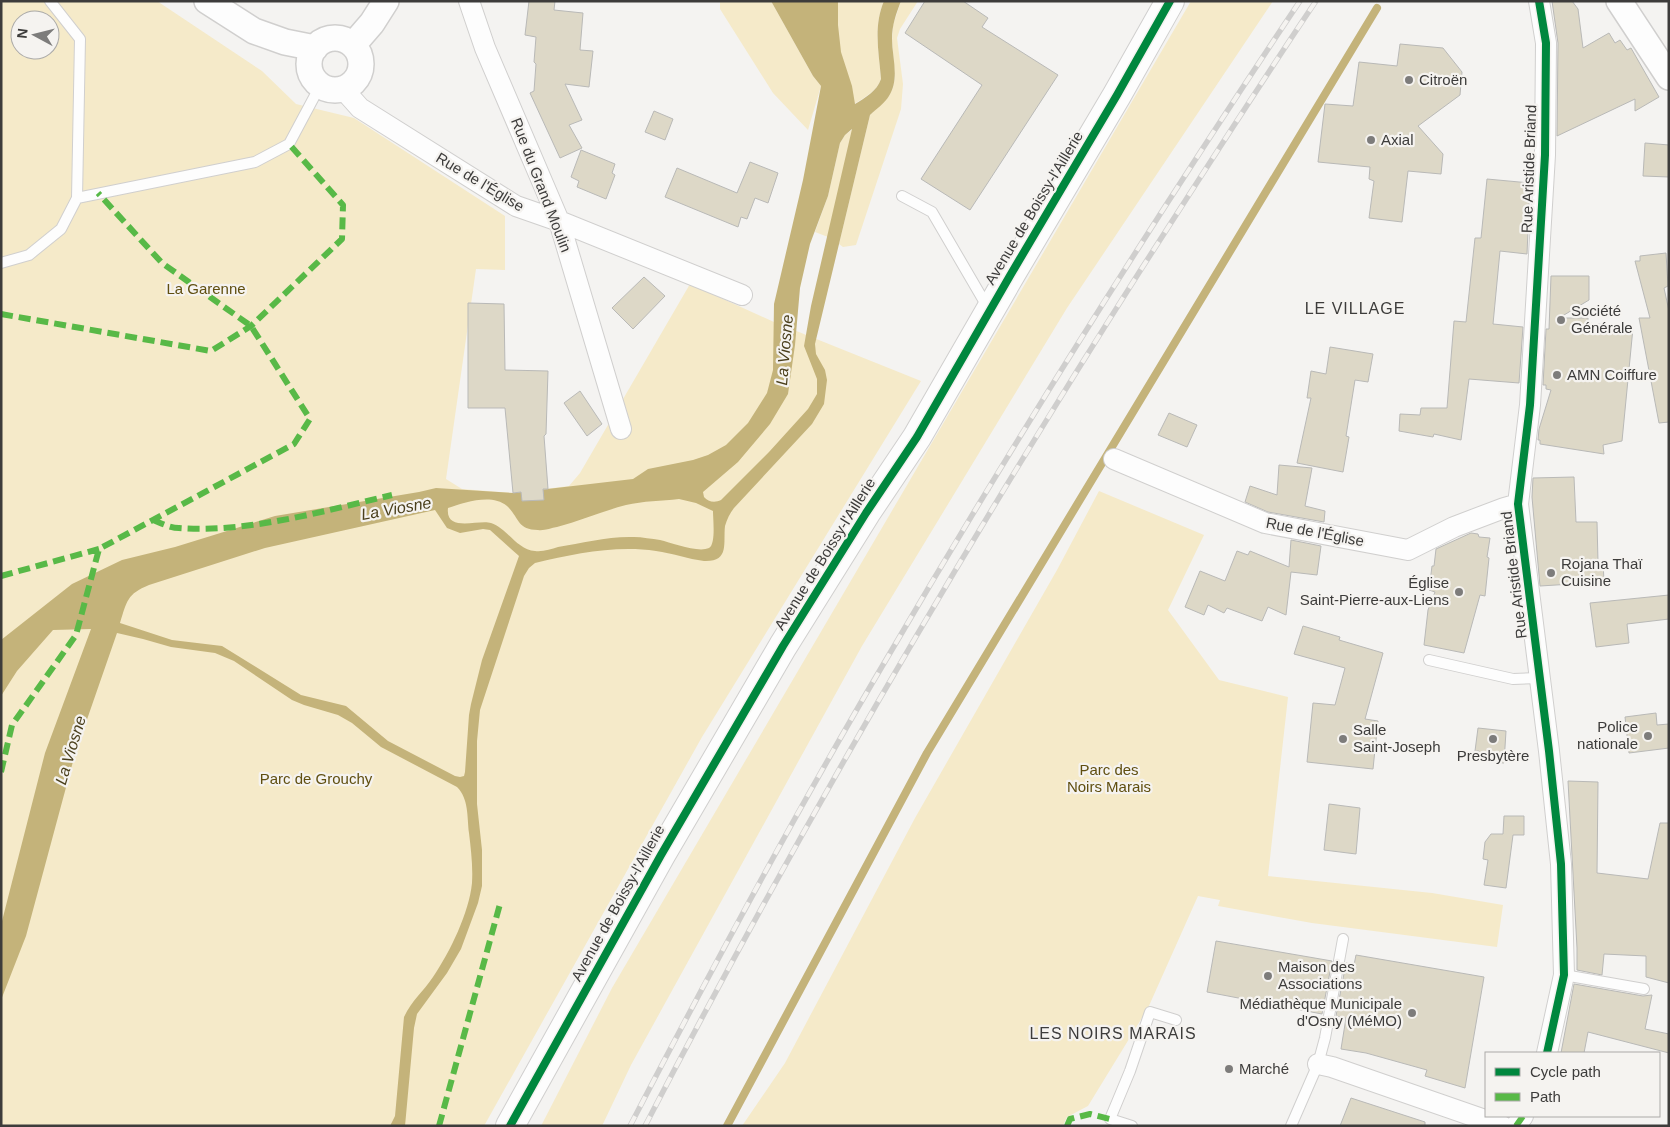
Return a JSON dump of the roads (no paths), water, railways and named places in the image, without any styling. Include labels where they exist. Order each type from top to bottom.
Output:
[{"type":"main road","name":"Avenue de Boissy-l'Aillerie","points":[[510,1126],[661,855],[769,671],[866,513],[917,437],[1170,1]]},
{"type":"street","points":[[207,1],[254,31],[285,42],[315,48]]},
{"type":"street","points":[[353,45],[372,23],[386,1]]},
{"type":"street","name":"Rue du Grand Moulin","points":[[469,1],[486,48],[559,221],[621,429]]},
{"type":"street","name":"Rue Aristide Briand","points":[[1539,1],[1546,43],[1545,155],[1530,405],[1518,504],[1561,864],[1564,975],[1547,1052]]},
{"type":"street","points":[[1618,1],[1669,77]]},
{"type":"street","points":[[329,38],[346,40],[353,45],[361,61],[361,70],[351,85],[332,88],[314,80],[309,64],[310,55],[315,48],[329,38]]},
{"type":"street","name":"Rue de l'Église","points":[[332,88],[360,108],[516,206],[559,221],[742,295]]},
{"type":"street","name":"Rue de l'Église","points":[[1114,459],[1265,523],[1408,550],[1454,527],[1518,504]]},
{"type":"street","points":[[1318,1064],[1332,1067],[1502,1126]]},
{"type":"lane","points":[[1,263],[29,255],[61,229],[78,198],[80,39],[50,1]]},
{"type":"lane","points":[[78,198],[255,162],[289,144],[332,88]]},
{"type":"lane","points":[[902,196],[932,212],[990,311]]},
{"type":"lane","points":[[1429,660],[1513,679],[1540,678]]},
{"type":"lane","points":[[1291,1126],[1318,1064],[1325,1038],[1344,939]]},
{"type":"lane","points":[[1564,975],[1644,989]]},
{"type":"lane","points":[[1132,1126],[1110,1119],[1130,1071],[1150,1012],[1176,1020]]},
{"type":"water","name":"La Viosne","points":[[771,1],[838,1],[841,52],[852,86],[855,104],[874,91],[881,79],[878,30],[884,1],[901,1],[892,34],[895,68],[894,82],[887,99],[870,115],[815,344],[816,354],[825,370],[827,380],[824,404],[812,424],[733,510],[725,526],[724,550],[718,558],[704,561],[641,549],[610,550],[535,563],[524,576],[480,710],[477,741],[477,804],[482,850],[482,886],[478,903],[461,949],[447,973],[417,1014],[405,1126],[390,1126],[395,1116],[404,1017],[446,956],[458,932],[470,895],[472,858],[464,797],[457,787],[381,747],[352,723],[338,715],[292,700],[234,661],[215,653],[171,647],[117,633],[75,754],[26,936],[1,1000],[1,925],[45,753],[91,629],[53,630],[17,671],[1,696],[1,640],[72,584],[122,560],[175,547],[275,516],[436,488],[513,493],[633,479],[648,469],[693,460],[708,455],[726,445],[748,423],[767,393],[773,370],[774,304],[803,180],[821,86],[813,76]],"holes":[[[852,129],[811,306],[804,346],[817,379],[817,394],[808,409],[769,452],[721,500],[712,502],[704,497],[703,492],[738,462],[770,424],[788,394],[800,288],[810,244],[828,196],[840,143]],[[679,499],[696,503],[713,511],[714,525],[711,546],[698,549],[660,540],[625,537],[535,551],[523,547],[502,529],[491,523],[457,523],[448,516],[448,508],[478,500],[493,500],[507,506],[526,528],[540,530],[566,525],[626,505]],[[435,510],[447,528],[460,533],[483,529],[490,530],[519,556],[482,660],[469,715],[464,776],[455,776],[388,741],[346,706],[301,695],[222,646],[172,640],[120,623],[129,599],[142,588],[265,548]]]},
{"type":"waterway","points":[[727,1126],[927,753],[1377,8]]},
{"type":"railway","points":[[630,1126],[724,947],[789,829],[939,570],[1090,324],[1300,1]]},
{"type":"railway","points":[[645,1126],[822,800],[946,586],[1140,271],[1316,1]]},
{"type":"place","name":"Citroën","points":[[1409,80]]},
{"type":"place","name":"Axial","points":[[1371,140]]},
{"type":"place","name":"Société Générale","points":[[1561,320]]},
{"type":"place","name":"AMN Coiffure","points":[[1557,375]]},
{"type":"place","name":"Rojana Thaï Cuisine","points":[[1551,573]]},
{"type":"place","name":"Église Saint-Pierre-aux-Liens","points":[[1459,592]]},
{"type":"place","name":"Police nationale","points":[[1648,736]]},
{"type":"place","name":"Salle Saint-Joseph","points":[[1343,739]]},
{"type":"place","name":"Presbytère","points":[[1493,739]]},
{"type":"place","name":"Maison des Associations","points":[[1268,976]]},
{"type":"place","name":"Médiathèque Municipale d'Osny (MéMO)","points":[[1412,1013]]},
{"type":"place","name":"Marché","points":[[1229,1069]]},
{"type":"district","name":"LE VILLAGE","points":[[1355,308]]},
{"type":"district","name":"LES NOIRS MARAIS","points":[[1113,1033]]},
{"type":"park label","name":"La Garenne","points":[[206,289]]},
{"type":"park label","name":"Parc des Noirs Marais","points":[[1109,778]]},
{"type":"park label","name":"Parc de Grouchy","points":[[316,779]]}]
